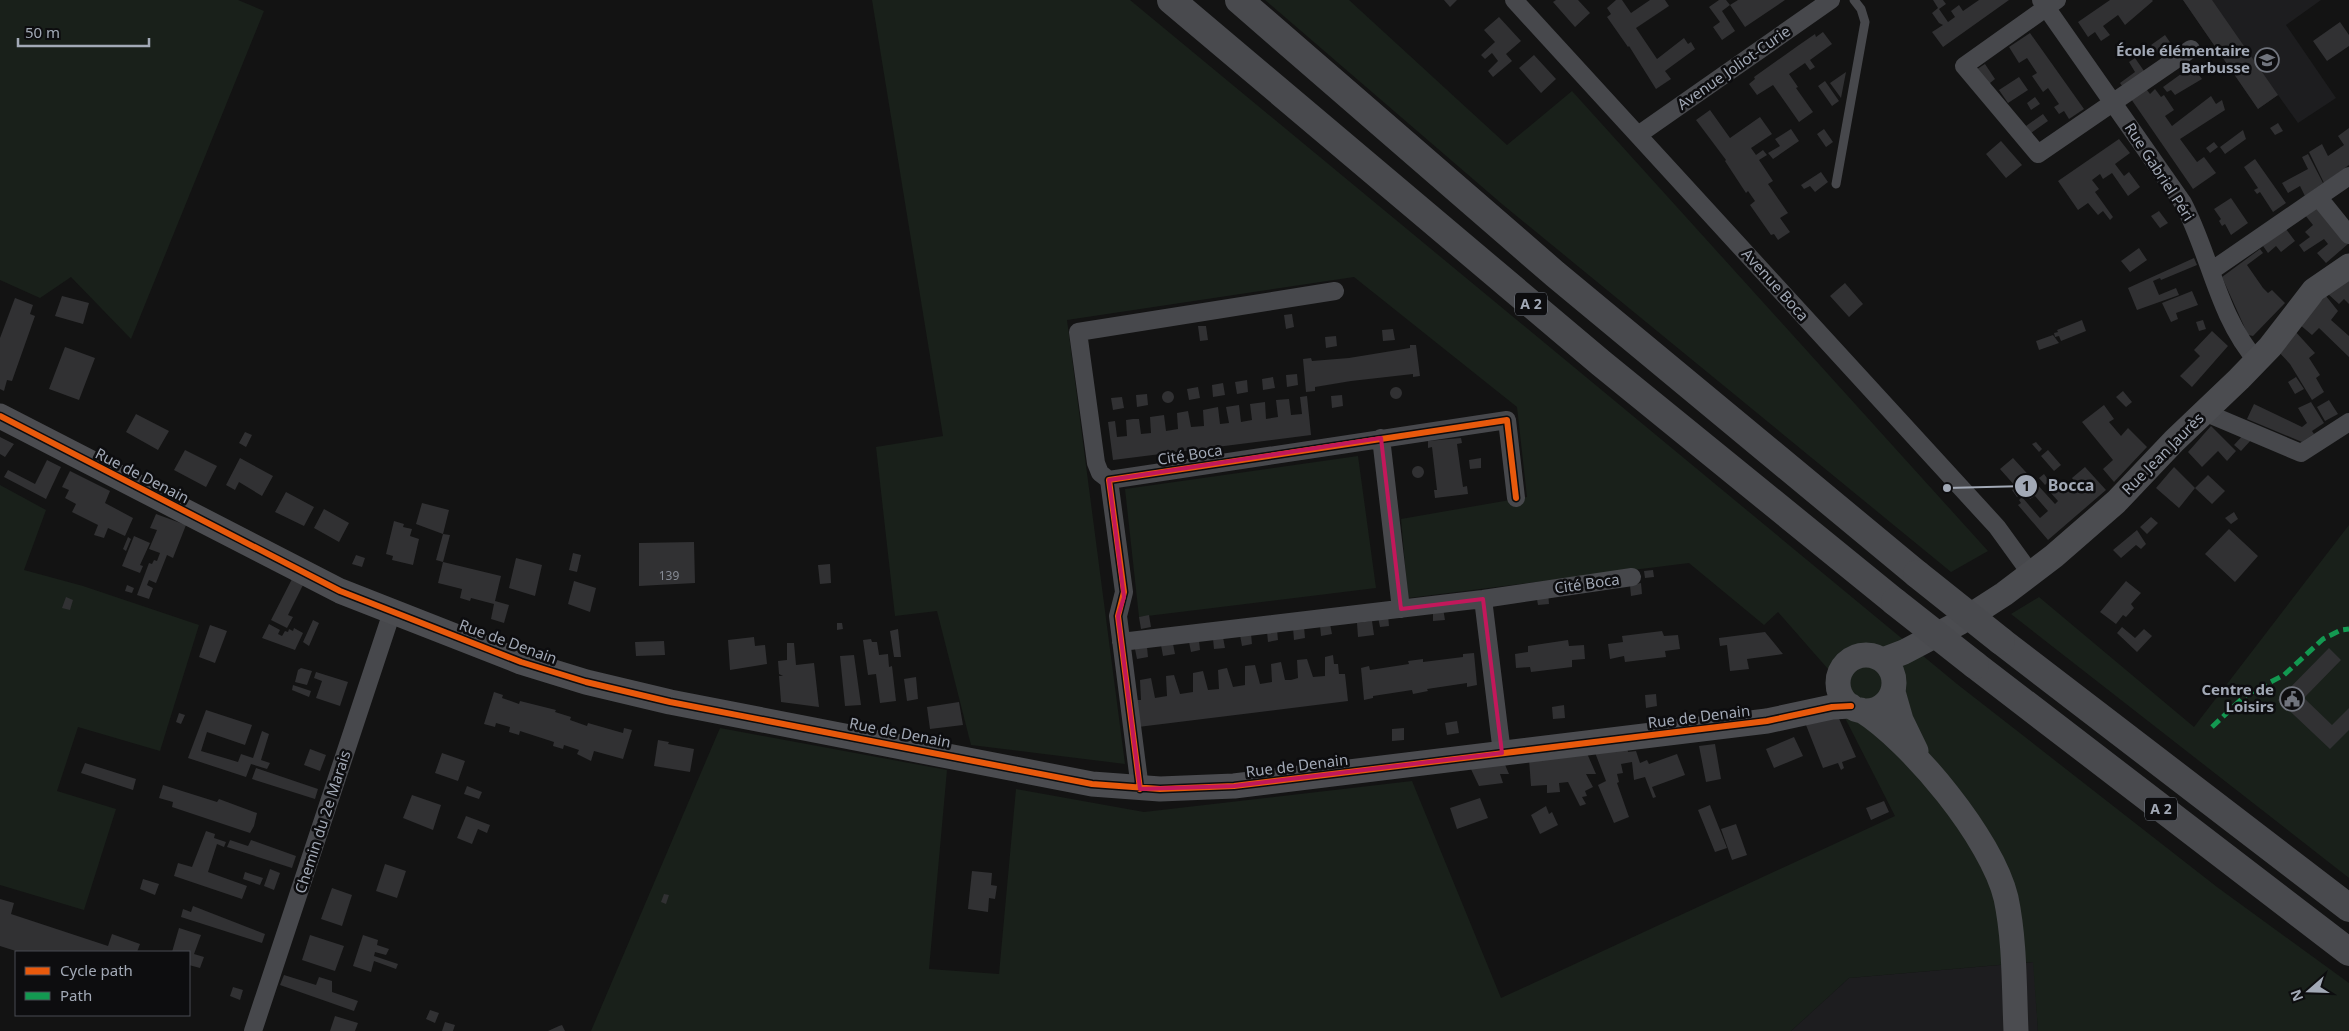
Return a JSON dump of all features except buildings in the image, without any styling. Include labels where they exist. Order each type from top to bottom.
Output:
[{"type":"highway","name":"A 2","points":[[1171,0],[1594,357],[1895,602],[2349,952]]},
{"type":"highway","name":"A 2","points":[[1239,0],[1555,274],[1917,574],[2001,641],[2349,908]]},
{"type":"street","name":"Avenue Boca","points":[[1514,0],[1997,527],[2032,574]]},
{"type":"street","name":"Avenue Joliot-Curie","points":[[1638,135],[1831,0]]},
{"type":"street","name":"Rue Gabriel Péri","points":[[2191,49],[2113,102],[2038,154],[1964,66],[2048,2],[2113,102],[2183,203],[2195,226],[2211,272],[2238,334],[2257,362]]},
{"type":"street","points":[[2211,272],[2349,176]]},
{"type":"street","points":[[2319,198],[2349,235]]},
{"type":"street","name":"Rue Jean Jaurès","points":[[1893,688],[1917,657],[1959,623],[2032,574],[2116,502],[2168,446],[2257,362],[2314,290],[2349,266]]},
{"type":"street","points":[[1140,789],[1121,642],[1118,611],[1124,592],[1109,480],[1100,473],[1096,463],[1078,332],[1335,291]]},
{"type":"street","points":[[2204,412],[2301,452],[2349,422]]},
{"type":"street","name":"Rue de Denain","points":[[0,416],[266,555],[340,591],[521,662],[586,682],[644,696],[1043,776],[1092,784],[1140,789],[1234,786],[1767,721],[1832,707],[1856,708]]},
{"type":"street","name":"Cité Boca","points":[[1109,480],[1507,420],[1516,498]]},
{"type":"street","points":[[1381,438],[1401,609]]},
{"type":"street","name":"Cité Boca","points":[[1121,642],[1483,599],[1632,577]]},
{"type":"street","points":[[1483,599],[1502,753]]},
{"type":"street","name":"Chemin du 2e Marais","points":[[253,1031],[392,612]]},
{"type":"street","name":"Rue Jean Jaurès","points":[[1882,660],[1908,650],[1959,623]]},
{"type":"street","points":[[1924,766],[1906,732],[1893,688],[1890,669],[1882,660],[1871,655],[1858,656],[1844,666],[1839,677],[1841,694],[1856,708],[1881,724],[1924,766],[1981,842],[2002,884],[2010,924],[2016,1031]]},
{"type":"street","name":"Rue de Denain","points":[[1790,715],[1818,697],[1839,677]]},
{"type":"street","points":[[1856,708],[1870,710],[1882,706],[1893,688]]},
{"type":"lane","points":[[1836,184],[1864,22],[1861,9],[1854,0]]},
{"type":"highlighted area","points":[[1381,438],[1401,609],[1483,599],[1502,753],[1234,786],[1140,789],[1118,616],[1124,597],[1109,480]]},
{"type":"shaded area","points":[[0,0],[238,0],[264,11],[131,339],[71,277],[40,298],[0,280]]},
{"type":"shaded area","points":[[872,0],[1130,0],[1957,684],[2217,887],[2349,983],[2349,1031],[2038,1031],[2033,962],[1849,978],[1791,1031],[591,1031],[720,728],[947,770],[929,969],[999,974],[1016,789],[1144,812],[1412,781],[1501,998],[1895,816],[1843,714],[1828,669],[1778,612],[1764,625],[1689,563],[1408,598],[1401,519],[1527,497],[1517,407],[1354,277],[1067,320],[1125,764],[971,745],[937,611],[895,616],[876,447],[943,436]]},
{"type":"shaded area","points":[[1265,0],[1349,0],[1507,145],[1572,91],[1988,551],[1951,572],[1502,204]]},
{"type":"shaded area","name":"École élémentaire Barbusse","points":[[2183,0],[2321,0],[2286,25],[2336,98],[2298,123],[2278,95],[2258,109]]},
{"type":"shaded area","points":[[1358,456],[1376,588],[1139,617],[1125,489]]},
{"type":"shaded area","points":[[0,485],[46,510],[24,570],[83,586],[199,625],[160,751],[78,727],[57,791],[116,809],[84,910],[0,885]]},
{"type":"shaded area","points":[[2349,525],[2349,878],[2011,614],[2039,597],[2194,727]]},
{"type":"shaded area","points":[[2034,962],[2038,1031],[1791,1031],[1849,978]]},
{"type":"marked path","points":[[2212,727],[2246,695],[2284,675],[2323,639],[2341,630],[2349,629]]},
{"type":"cycle path","points":[[0,416],[340,591],[521,662],[586,682],[670,702],[1092,784],[1160,789],[1234,786],[1767,721],[1832,707],[1851,706]]},
{"type":"cycle path","points":[[1140,789],[1118,616],[1124,592],[1109,480],[1507,420],[1516,498]]},
{"type":"place","name":"École élémentaire Barbusse","points":[[2267,60]]},
{"type":"place","name":"Bocca","points":[[1947,488]]},
{"type":"place","name":"Centre de Loisirs","points":[[2292,699]]}]
